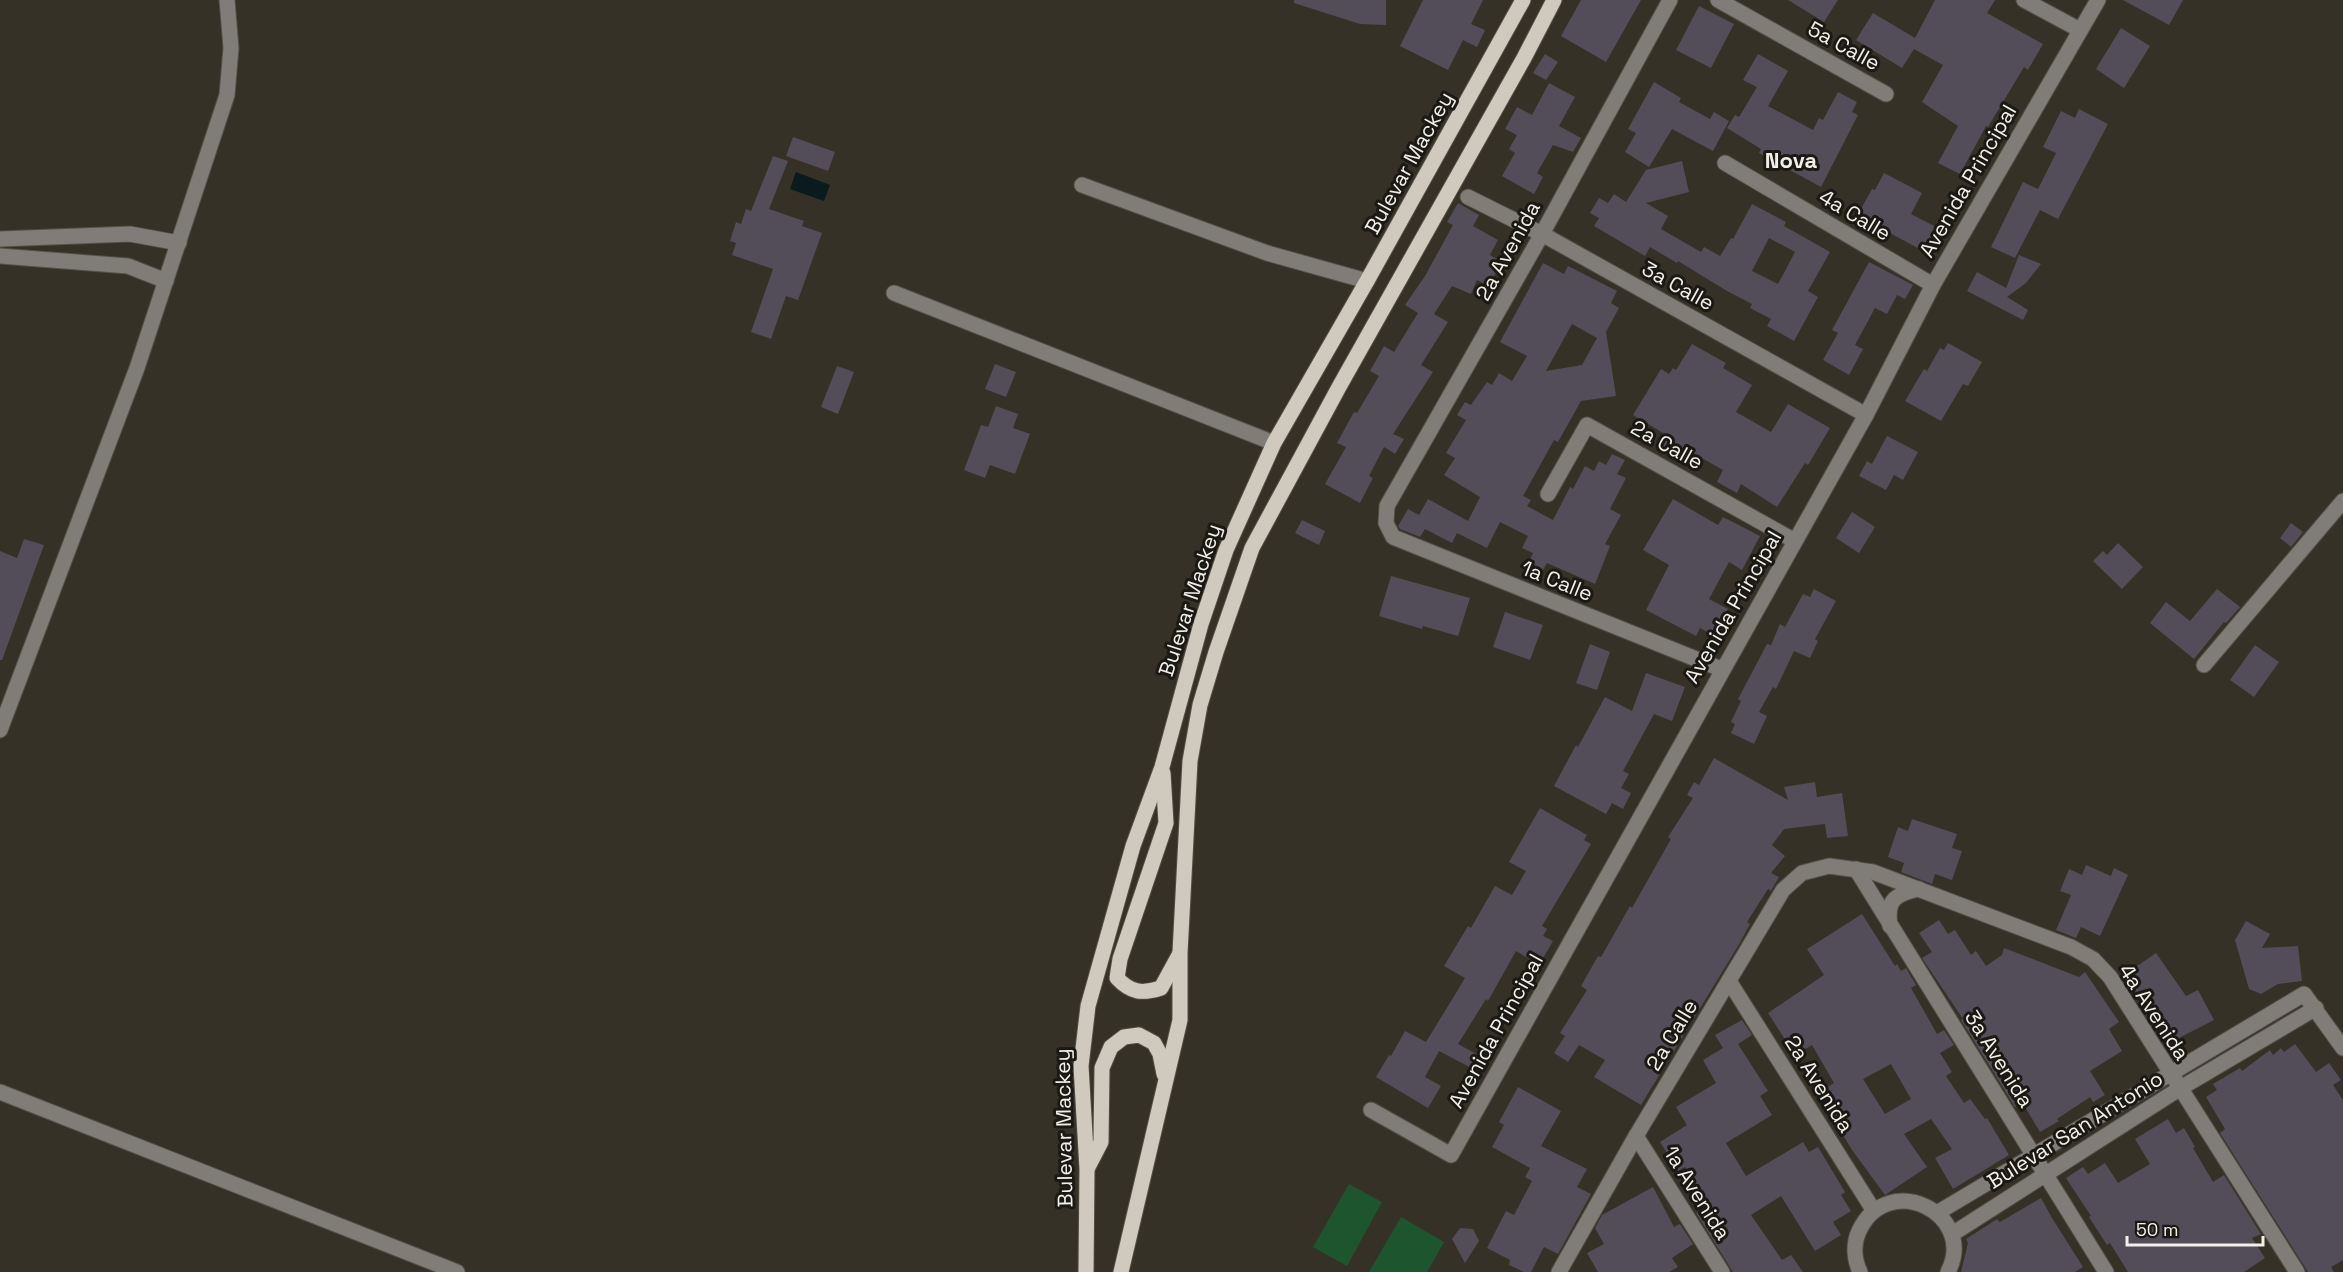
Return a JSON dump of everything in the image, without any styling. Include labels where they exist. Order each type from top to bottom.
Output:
[{"type":"main road","name":"Bulevar Mackey","points":[[1086,1272],[1087,1169],[1081,1066],[1088,1006],[1133,846],[1162,767],[1201,624],[1226,550],[1274,443],[1523,0]]},
{"type":"main road","name":"Bulevar Mackey","points":[[1121,1272],[1180,1020],[1180,953],[1185,838],[1192,750],[1200,705],[1216,652],[1252,548],[1554,0]]},
{"type":"main road","points":[[1162,767],[1166,823],[1120,959],[1117,978],[1132,991],[1145,993],[1161,988],[1180,953]]},
{"type":"main road","points":[[1087,1169],[1101,1142],[1102,1068],[1111,1047],[1124,1037],[1139,1035],[1154,1043],[1160,1054],[1165,1077]]},
{"type":"street","points":[[0,730],[137,368],[227,95],[231,48],[227,0]]},
{"type":"street","name":"2a Avenida","points":[[1386,523],[1387,506],[1542,234],[1670,0]]},
{"type":"street","name":"5a Calle","points":[[1718,0],[1886,94]]},
{"type":"street","points":[[2024,0],[2080,30]]},
{"type":"street","name":"Avenida Principal","points":[[1371,1110],[1450,1155],[1721,669],[1866,415],[1933,285],[2098,0]]},
{"type":"street","name":"4a Calle","points":[[1725,163],[1933,285]]},
{"type":"street","points":[[1082,185],[1267,253],[1367,281]]},
{"type":"street","name":"3a Calle","points":[[1468,198],[1542,234],[1866,415]]},
{"type":"street","points":[[0,239],[130,234],[179,243]]},
{"type":"street","points":[[0,256],[128,266],[166,281]]},
{"type":"street","points":[[894,293],[1274,443]]},
{"type":"street","name":"2a Calle","points":[[1548,494],[1587,425],[1795,541]]},
{"type":"street","points":[[2204,665],[2343,501]]},
{"type":"street","name":"1a Calle","points":[[1386,523],[1393,537],[1721,669]]},
{"type":"street","name":"2a Calle","points":[[1559,1272],[1636,1136],[1783,890],[1802,873],[1829,866],[1856,869]]},
{"type":"street","name":"4a Avenida","points":[[1856,869],[1874,872],[1919,889],[2071,947],[2093,959],[2110,977],[2297,1272]]},
{"type":"street","name":"3a Avenida","points":[[1856,869],[2106,1272]]},
{"type":"street","points":[[1890,926],[1888,914],[1896,896],[1919,889]]},
{"type":"street","name":"2a Avenida","points":[[1729,981],[1874,1211]]},
{"type":"street","name":"Bulevar San Antonio","points":[[1937,1213],[2304,994],[2316,1008],[2180,1089],[1951,1233]]},
{"type":"street","points":[[2316,1008],[2343,1048]]},
{"type":"street","points":[[0,1092],[457,1272]]},
{"type":"street","name":"1a Avenida","points":[[1636,1136],[1722,1272]]},
{"type":"street","points":[[1856,1271],[1854,1252],[1856,1237],[1863,1222],[1874,1211],[1887,1204],[1902,1201],[1917,1202],[1937,1213],[1951,1233],[1954,1249],[1948,1272]]},
{"type":"green space","points":[[1349,1184],[1382,1202],[1347,1266],[1313,1247]]},
{"type":"green space","points":[[1401,1217],[1444,1242],[1427,1272],[1369,1272]]},
{"type":"shaded area","points":[[796,172],[830,185],[824,201],[790,189]]},
{"type":"building","points":[[1294,0],[1386,0],[1386,25],[1360,24],[1294,3]]},
{"type":"building","points":[[1423,0],[1483,0],[1471,24],[1485,30],[1477,47],[1463,40],[1448,70],[1400,46]]},
{"type":"building","points":[[1581,0],[1641,0],[1606,62],[1561,36]]},
{"type":"building","points":[[1788,0],[1838,0],[1824,22]]},
{"type":"building","points":[[1935,0],[1995,0],[1987,13],[2043,44],[2028,70],[2024,67],[1988,127],[1986,126],[1960,174],[1938,163],[1958,126],[1922,102],[1943,65],[1914,49],[1902,68],[1856,40],[1873,13],[1915,38]]},
{"type":"building","points":[[2123,0],[2183,0],[2169,25]]},
{"type":"building","points":[[1699,6],[1734,24],[1711,68],[1676,50]]},
{"type":"building","points":[[2121,28],[2150,46],[2124,88],[2096,69]]},
{"type":"building","points":[[1545,54],[1558,62],[1546,80],[1533,73]]},
{"type":"building","points":[[1758,54],[1788,71],[1768,106],[1813,130],[1819,118],[1823,120],[1838,92],[1857,102],[1852,112],[1858,115],[1821,187],[1759,153],[1761,149],[1727,128],[1735,115],[1739,117],[1757,87],[1743,80]]},
{"type":"building","points":[[1654,82],[1681,98],[1679,102],[1710,119],[1714,112],[1729,121],[1713,151],[1672,129],[1649,167],[1625,152],[1636,133],[1628,129]]},
{"type":"building","points":[[1549,83],[1575,97],[1559,126],[1581,138],[1573,152],[1553,145],[1537,173],[1543,177],[1534,194],[1502,176],[1515,153],[1509,149],[1517,135],[1505,129],[1517,107],[1532,115]]},
{"type":"building","points":[[2079,109],[2108,124],[2058,219],[2040,210],[2015,258],[1991,247],[2023,182],[2038,189],[2056,153],[2043,147],[2061,111],[2075,118]]},
{"type":"building","points":[[793,137],[835,152],[828,171],[786,156]]},
{"type":"building","points":[[773,156],[788,161],[769,209],[804,221],[802,226],[822,233],[798,300],[786,296],[771,339],[751,332],[773,269],[732,255],[736,243],[730,241],[736,222],[741,224],[746,209],[751,211]]},
{"type":"building","points":[[1682,161],[1689,192],[1646,203],[1668,216],[1661,229],[1701,252],[1704,247],[1720,256],[1731,238],[1733,239],[1752,204],[1786,222],[1784,226],[1830,252],[1808,291],[1818,297],[1794,341],[1767,326],[1771,319],[1750,308],[1752,304],[1678,261],[1677,263],[1650,247],[1645,256],[1594,226],[1599,218],[1590,213],[1599,198],[1608,203],[1614,194],[1626,202],[1646,170]],"holes":[[[1769,238],[1795,252],[1778,284],[1752,271]]]},
{"type":"building","points":[[1884,173],[1922,193],[1911,214],[1938,228],[1925,252],[1877,226],[1876,228],[1856,218]]},
{"type":"building","points":[[1458,203],[1479,215],[1473,226],[1498,240],[1490,255],[1502,262],[1488,286],[1477,280],[1471,294],[1452,286],[1434,314],[1448,322],[1421,365],[1433,372],[1393,434],[1404,439],[1395,454],[1384,447],[1369,476],[1373,478],[1360,503],[1325,484],[1346,447],[1337,443],[1354,412],[1357,413],[1379,376],[1370,371],[1384,346],[1394,352],[1418,313],[1405,305],[1425,276],[1453,225],[1447,222]]},
{"type":"building","points":[[2019,255],[2041,264],[2026,283],[2007,297],[2028,310],[2023,320],[1967,291],[1977,272],[2006,288]]},
{"type":"building","points":[[1869,262],[1913,285],[1905,299],[1897,295],[1887,314],[1875,308],[1855,345],[1863,349],[1849,375],[1823,360],[1838,333],[1832,330]]},
{"type":"building","points":[[1543,263],[1564,274],[1568,266],[1617,291],[1611,303],[1619,308],[1606,332],[1616,396],[1581,401],[1558,442],[1554,440],[1523,496],[1531,500],[1527,506],[1553,520],[1570,487],[1573,489],[1585,466],[1594,471],[1599,461],[1606,465],[1612,454],[1625,460],[1617,474],[1626,478],[1610,509],[1621,515],[1605,544],[1610,546],[1595,584],[1547,563],[1543,570],[1529,562],[1533,553],[1522,548],[1528,536],[1500,522],[1487,548],[1457,533],[1452,543],[1425,529],[1420,537],[1398,526],[1408,509],[1419,515],[1428,499],[1468,521],[1480,497],[1444,475],[1455,458],[1446,453],[1466,420],[1457,415],[1465,402],[1471,405],[1487,382],[1492,385],[1499,373],[1512,381],[1527,356],[1500,342]],"holes":[[[1572,324],[1597,338],[1582,365],[1546,371]]]},
{"type":"building","points":[[1948,343],[1982,362],[1968,386],[1963,384],[1941,421],[1905,401],[1924,369],[1927,371],[1940,348],[1944,350]]},
{"type":"building","points":[[1692,344],[1726,363],[1723,368],[1752,385],[1736,412],[1771,432],[1788,404],[1830,428],[1808,465],[1805,463],[1777,507],[1741,484],[1737,493],[1717,482],[1723,470],[1686,449],[1680,458],[1661,447],[1668,436],[1633,415],[1661,369],[1669,374],[1673,368],[1676,370]]},
{"type":"building","points":[[995,364],[1016,372],[1006,397],[985,389]]},
{"type":"building","points":[[837,366],[854,372],[838,414],[821,407]]},
{"type":"building","points":[[996,406],[1018,414],[1013,428],[1030,434],[1015,474],[990,465],[985,478],[964,470],[981,425],[988,427]]},
{"type":"building","points":[[1887,436],[1918,452],[1903,480],[1894,475],[1886,490],[1859,476],[1867,461],[1872,464]]},
{"type":"building","points":[[1673,499],[1718,525],[1723,517],[1760,536],[1742,570],[1729,562],[1709,599],[1728,609],[1718,627],[1715,626],[1711,634],[1700,628],[1696,636],[1646,610],[1669,565],[1643,550]]},
{"type":"building","points":[[1852,512],[1875,527],[1859,553],[1836,538]]},
{"type":"building","points":[[1302,520],[1325,531],[1319,545],[1295,533]]},
{"type":"building","points":[[2291,523],[2303,532],[2291,547],[2280,538]]},
{"type":"building","points":[[24,539],[44,545],[2,660],[0,660],[0,551],[17,558]]},
{"type":"building","points":[[2118,543],[2143,567],[2122,589],[2093,561],[2103,551],[2107,555]]},
{"type":"building","points":[[1391,576],[1470,598],[1458,636],[1423,626],[1422,629],[1379,616]]},
{"type":"building","points":[[1814,589],[1836,601],[1815,639],[1818,641],[1810,658],[1794,651],[1776,689],[1773,687],[1759,712],[1767,716],[1754,744],[1731,733],[1735,724],[1731,722],[1741,701],[1738,699],[1767,644],[1771,645],[1780,624],[1785,627],[1803,594],[1810,597]]},
{"type":"building","points":[[2217,589],[2240,607],[2226,623],[2224,622],[2194,659],[2150,623],[2166,602],[2190,621]]},
{"type":"building","points":[[1505,612],[1543,625],[1530,660],[1493,647]]},
{"type":"building","points":[[1590,644],[1610,652],[1597,690],[1576,683]]},
{"type":"building","points":[[2255,645],[2279,662],[2254,697],[2230,680]]},
{"type":"building","points":[[1646,673],[1685,687],[1672,721],[1654,714],[1623,771],[1629,774],[1621,788],[1631,793],[1623,809],[1612,803],[1606,814],[1554,786],[1605,697],[1632,711]]},
{"type":"building","points":[[1714,758],[1788,800],[1784,787],[1815,782],[1817,797],[1842,793],[1848,836],[1827,838],[1825,824],[1784,829],[1772,845],[1785,856],[1771,873],[1779,877],[1771,891],[1768,889],[1747,922],[1750,924],[1738,946],[1641,1105],[1594,1077],[1605,1060],[1579,1045],[1568,1062],[1554,1053],[1565,1036],[1560,1033],[1587,990],[1581,986],[1598,956],[1601,957],[1630,906],[1632,908],[1671,839],[1668,837],[1693,798],[1687,795],[1694,782],[1699,785]]},
{"type":"building","points":[[1540,808],[1587,835],[1584,840],[1591,844],[1542,926],[1547,929],[1543,936],[1553,941],[1539,965],[1516,951],[1488,1001],[1486,999],[1458,1044],[1484,1058],[1477,1071],[1439,1051],[1425,1077],[1441,1086],[1428,1108],[1376,1077],[1405,1031],[1426,1042],[1456,993],[1465,978],[1444,966],[1468,926],[1471,928],[1495,886],[1512,895],[1526,871],[1509,862]]},
{"type":"building","points":[[1912,819],[1957,834],[1952,848],[1962,851],[1952,880],[1935,874],[1932,884],[1901,872],[1904,863],[1888,857],[1898,827],[1908,831]]},
{"type":"building","points":[[2086,865],[2111,876],[2114,868],[2128,875],[2100,936],[2081,927],[2076,938],[2056,930],[2071,895],[2060,891],[2069,869],[2082,875]]},
{"type":"building","points":[[1862,914],[1895,966],[1897,964],[1901,971],[1906,968],[1916,985],[1911,988],[1937,1034],[1944,1030],[1954,1045],[1940,1053],[1952,1072],[1946,1076],[1964,1103],[1970,1099],[1985,1119],[1987,1118],[2009,1155],[1953,1189],[1935,1158],[1952,1149],[1931,1119],[1904,1134],[1927,1167],[1885,1195],[1852,1150],[1818,1093],[1834,1083],[1812,1045],[1795,1055],[1768,1013],[1824,975],[1807,949]],"holes":[[[1891,1064],[1911,1099],[1885,1114],[1863,1079]]]},
{"type":"building","points":[[1939,920],[1948,934],[1955,930],[1971,955],[1976,951],[1986,966],[2002,955],[2004,948],[2079,977],[2085,972],[2119,1022],[2109,1029],[2122,1051],[2090,1071],[2105,1095],[2093,1102],[2090,1097],[2057,1119],[2059,1121],[2040,1132],[2022,1102],[2015,1107],[1961,1020],[1963,1019],[1922,958],[1932,952],[1919,933]]},
{"type":"building","points":[[2246,921],[2270,934],[2262,948],[2298,946],[2302,981],[2278,984],[2261,994],[2249,989],[2235,940]]},
{"type":"building","points":[[2156,953],[2186,996],[2198,990],[2214,1020],[2175,1040],[2165,1021],[2155,1026],[2124,975]]},
{"type":"building","points":[[1742,1020],[1752,1035],[1738,1044],[1768,1091],[1760,1096],[1772,1115],[1726,1143],[1746,1176],[1803,1142],[1809,1152],[1818,1147],[1845,1192],[1841,1195],[1851,1211],[1833,1222],[1841,1235],[1815,1251],[1781,1196],[1751,1215],[1782,1260],[1791,1255],[1803,1272],[1733,1272],[1696,1213],[1699,1212],[1697,1209],[1707,1203],[1685,1167],[1678,1171],[1660,1142],[1687,1125],[1676,1107],[1716,1083],[1703,1060],[1723,1048],[1715,1035]]},
{"type":"building","points":[[2295,1044],[2316,1072],[2329,1063],[2341,1080],[2333,1085],[2343,1100],[2343,1260],[2331,1267],[2334,1272],[2308,1272],[2220,1133],[2225,1129],[2206,1097],[2217,1090],[2213,1084],[2240,1068],[2242,1071],[2270,1050],[2273,1055],[2281,1048],[2284,1052]]},
{"type":"building","points":[[1518,1087],[1561,1111],[1541,1146],[1587,1169],[1577,1187],[1591,1194],[1558,1254],[1544,1247],[1531,1272],[1524,1272],[1509,1265],[1510,1260],[1487,1248],[1506,1211],[1514,1215],[1532,1181],[1525,1177],[1530,1168],[1492,1147],[1504,1125],[1499,1122]]},
{"type":"building","points":[[2168,1119],[2176,1133],[2184,1128],[2213,1182],[2224,1175],[2261,1234],[2252,1238],[2265,1258],[2244,1272],[2128,1272],[2110,1243],[2107,1245],[2066,1178],[2083,1167],[2088,1174],[2105,1163],[2118,1183],[2150,1164],[2135,1139]]},
{"type":"building","points":[[1653,1187],[1674,1227],[1680,1224],[1693,1244],[1672,1258],[1678,1267],[1669,1272],[1598,1272],[1587,1253],[1604,1244],[1595,1228],[1602,1215]]},
{"type":"building","points":[[2041,1198],[2083,1267],[2075,1272],[1961,1272],[1968,1243],[1966,1239],[1997,1219],[2000,1222]]},
{"type":"building","points":[[1460,1228],[1473,1229],[1479,1241],[1465,1263],[1452,1239]]},
{"type":"district","name":"Nova","points":[[1791,160]]}]
